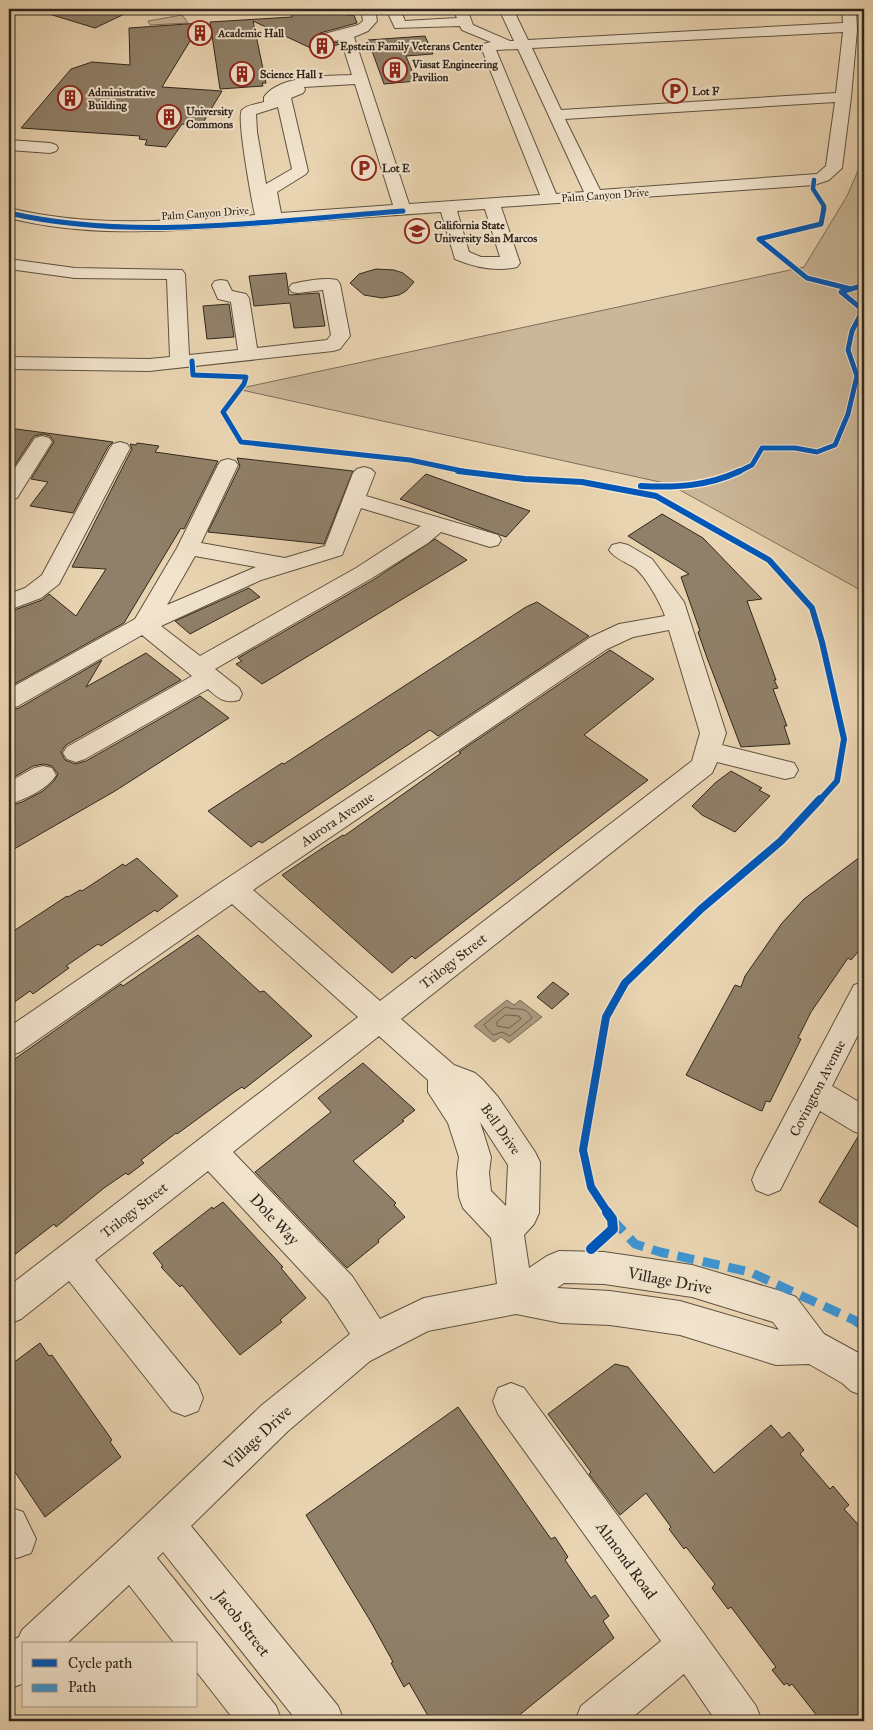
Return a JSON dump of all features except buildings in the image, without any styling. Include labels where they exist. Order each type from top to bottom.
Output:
[{"type":"street","points":[[326,38],[360,30],[369,24],[371,19],[368,9]]},
{"type":"street","points":[[394,9],[400,25],[467,20],[515,45]]},
{"type":"street","points":[[428,9],[435,23]]},
{"type":"street","points":[[506,9],[515,28],[515,45],[556,115],[594,196]]},
{"type":"street","points":[[556,115],[844,97],[850,27],[849,9]]},
{"type":"street","points":[[467,20],[489,32],[515,28]]},
{"type":"street","points":[[550,199],[488,47],[850,27]]},
{"type":"street","points":[[346,34],[403,211]]},
{"type":"street","points":[[269,220],[249,132],[248,112],[272,104],[271,97],[276,92],[293,85],[362,82]]},
{"type":"street","points":[[269,220],[268,190],[300,171],[283,97],[295,90],[362,82]]},
{"type":"street","name":"Palm Canyon Drive","points":[[9,213],[33,220],[74,226],[159,228],[814,180],[823,177],[834,168],[844,97]]},
{"type":"street","points":[[9,145],[50,148]]},
{"type":"street","points":[[448,207],[462,254],[478,262],[512,263],[492,204]]},
{"type":"street","points":[[9,264],[75,273],[176,274],[180,362]]},
{"type":"street","points":[[9,363],[149,365],[333,345],[341,336],[331,284],[298,288]]},
{"type":"street","points":[[221,285],[224,295],[240,298],[248,354]]},
{"type":"street","points":[[9,493],[42,442]]},
{"type":"street","points":[[9,603],[33,593],[50,579],[120,448]]},
{"type":"street","points":[[144,624],[188,548],[228,465]]},
{"type":"street","points":[[9,700],[144,624],[253,575],[334,550],[364,473]]},
{"type":"street","points":[[354,499],[490,540]]},
{"type":"street","points":[[76,753],[420,538],[436,525]]},
{"type":"street","points":[[188,548],[286,565]]},
{"type":"street","name":"Trilogy Street","points":[[9,1307],[703,766],[713,732],[672,602],[644,564],[620,550]]},
{"type":"street","name":"Aurora Avenue","points":[[9,1043],[233,889],[599,643],[627,630],[678,621]]},
{"type":"street","points":[[144,624],[230,694]]},
{"type":"street","points":[[707,750],[785,770]]},
{"type":"street","points":[[9,794],[43,775]]},
{"type":"street","name":"Bell Drive","points":[[233,889],[443,1074],[464,1082],[487,1107],[524,1162],[522,1213],[508,1231],[476,1197],[473,1173],[475,1157],[462,1117],[444,1092],[443,1074]]},
{"type":"street","name":"Covington Avenue","points":[[768,1180],[864,994]]},
{"type":"street","points":[[815,1092],[864,1121]]},
{"type":"street","points":[[475,1157],[511,1144]]},
{"type":"street","name":"Dole Way","points":[[210,1150],[340,1288],[374,1341]]},
{"type":"street","points":[[508,1231],[516,1297]]},
{"type":"street","points":[[72,1258],[185,1398]]},
{"type":"street","name":"Village Drive","points":[[38,1642],[275,1418],[357,1350],[424,1315],[516,1297],[561,1306],[610,1308],[680,1318],[776,1348],[812,1346],[855,1370],[864,1378]]},
{"type":"street","name":"Almond Road","points":[[511,1401],[741,1721]]},
{"type":"street","name":"Jacob Street","points":[[165,1524],[324,1721]]},
{"type":"street","points":[[131,1556],[261,1721]]},
{"type":"street","points":[[596,1721],[688,1645]]},
{"type":"street","points":[[9,1669],[22,1657]]},
{"type":"shaded area","points":[[182,15],[188,23],[150,25],[148,21]]},
{"type":"shaded area","points":[[864,79],[864,592],[669,484],[237,389],[804,267],[847,196],[860,166]]},
{"type":"water","points":[[507,1000],[514,1005],[520,1000],[542,1017],[509,1043],[501,1037],[494,1042],[474,1026]]},
{"type":"marked path","points":[[612,1219],[635,1244],[660,1252],[750,1272],[854,1320],[864,1327]]},
{"type":"cycle path","points":[[814,180],[813,189],[824,206],[821,224],[759,239],[807,278],[851,289],[864,285]]},
{"type":"cycle path","points":[[9,213],[35,219],[88,226],[167,227],[403,211]]},
{"type":"cycle path","points":[[641,486],[669,488],[692,486],[733,474],[752,465],[762,448],[795,448],[817,452],[835,445],[848,414],[857,376],[848,350],[852,331],[863,310],[841,292],[851,289]]},
{"type":"cycle path","points":[[192,361],[193,375],[246,377],[244,384],[223,412],[241,442],[410,460],[460,471],[525,479],[582,482],[656,496],[769,560],[812,608],[822,642],[844,739],[837,781],[781,841],[701,909],[625,983],[606,1017],[583,1150],[591,1187],[612,1219],[613,1229],[591,1249]]},
{"type":"place","name":"Academic Hall","points":[[200,33]]},
{"type":"place","name":"Epstein Family Veterans Center","points":[[322,46]]},
{"type":"place","name":"Viasat Engineering Pavilion","points":[[395,70]]},
{"type":"place","name":"Science Hall 1","points":[[242,74]]},
{"type":"place","name":"Lot F","points":[[675,91]]},
{"type":"place","name":"Administrative Building","points":[[70,98]]},
{"type":"place","name":"University Commons","points":[[169,117]]},
{"type":"place","name":"Lot E","points":[[364,168]]},
{"type":"place","name":"California State University San Marcos","points":[[417,231]]}]
